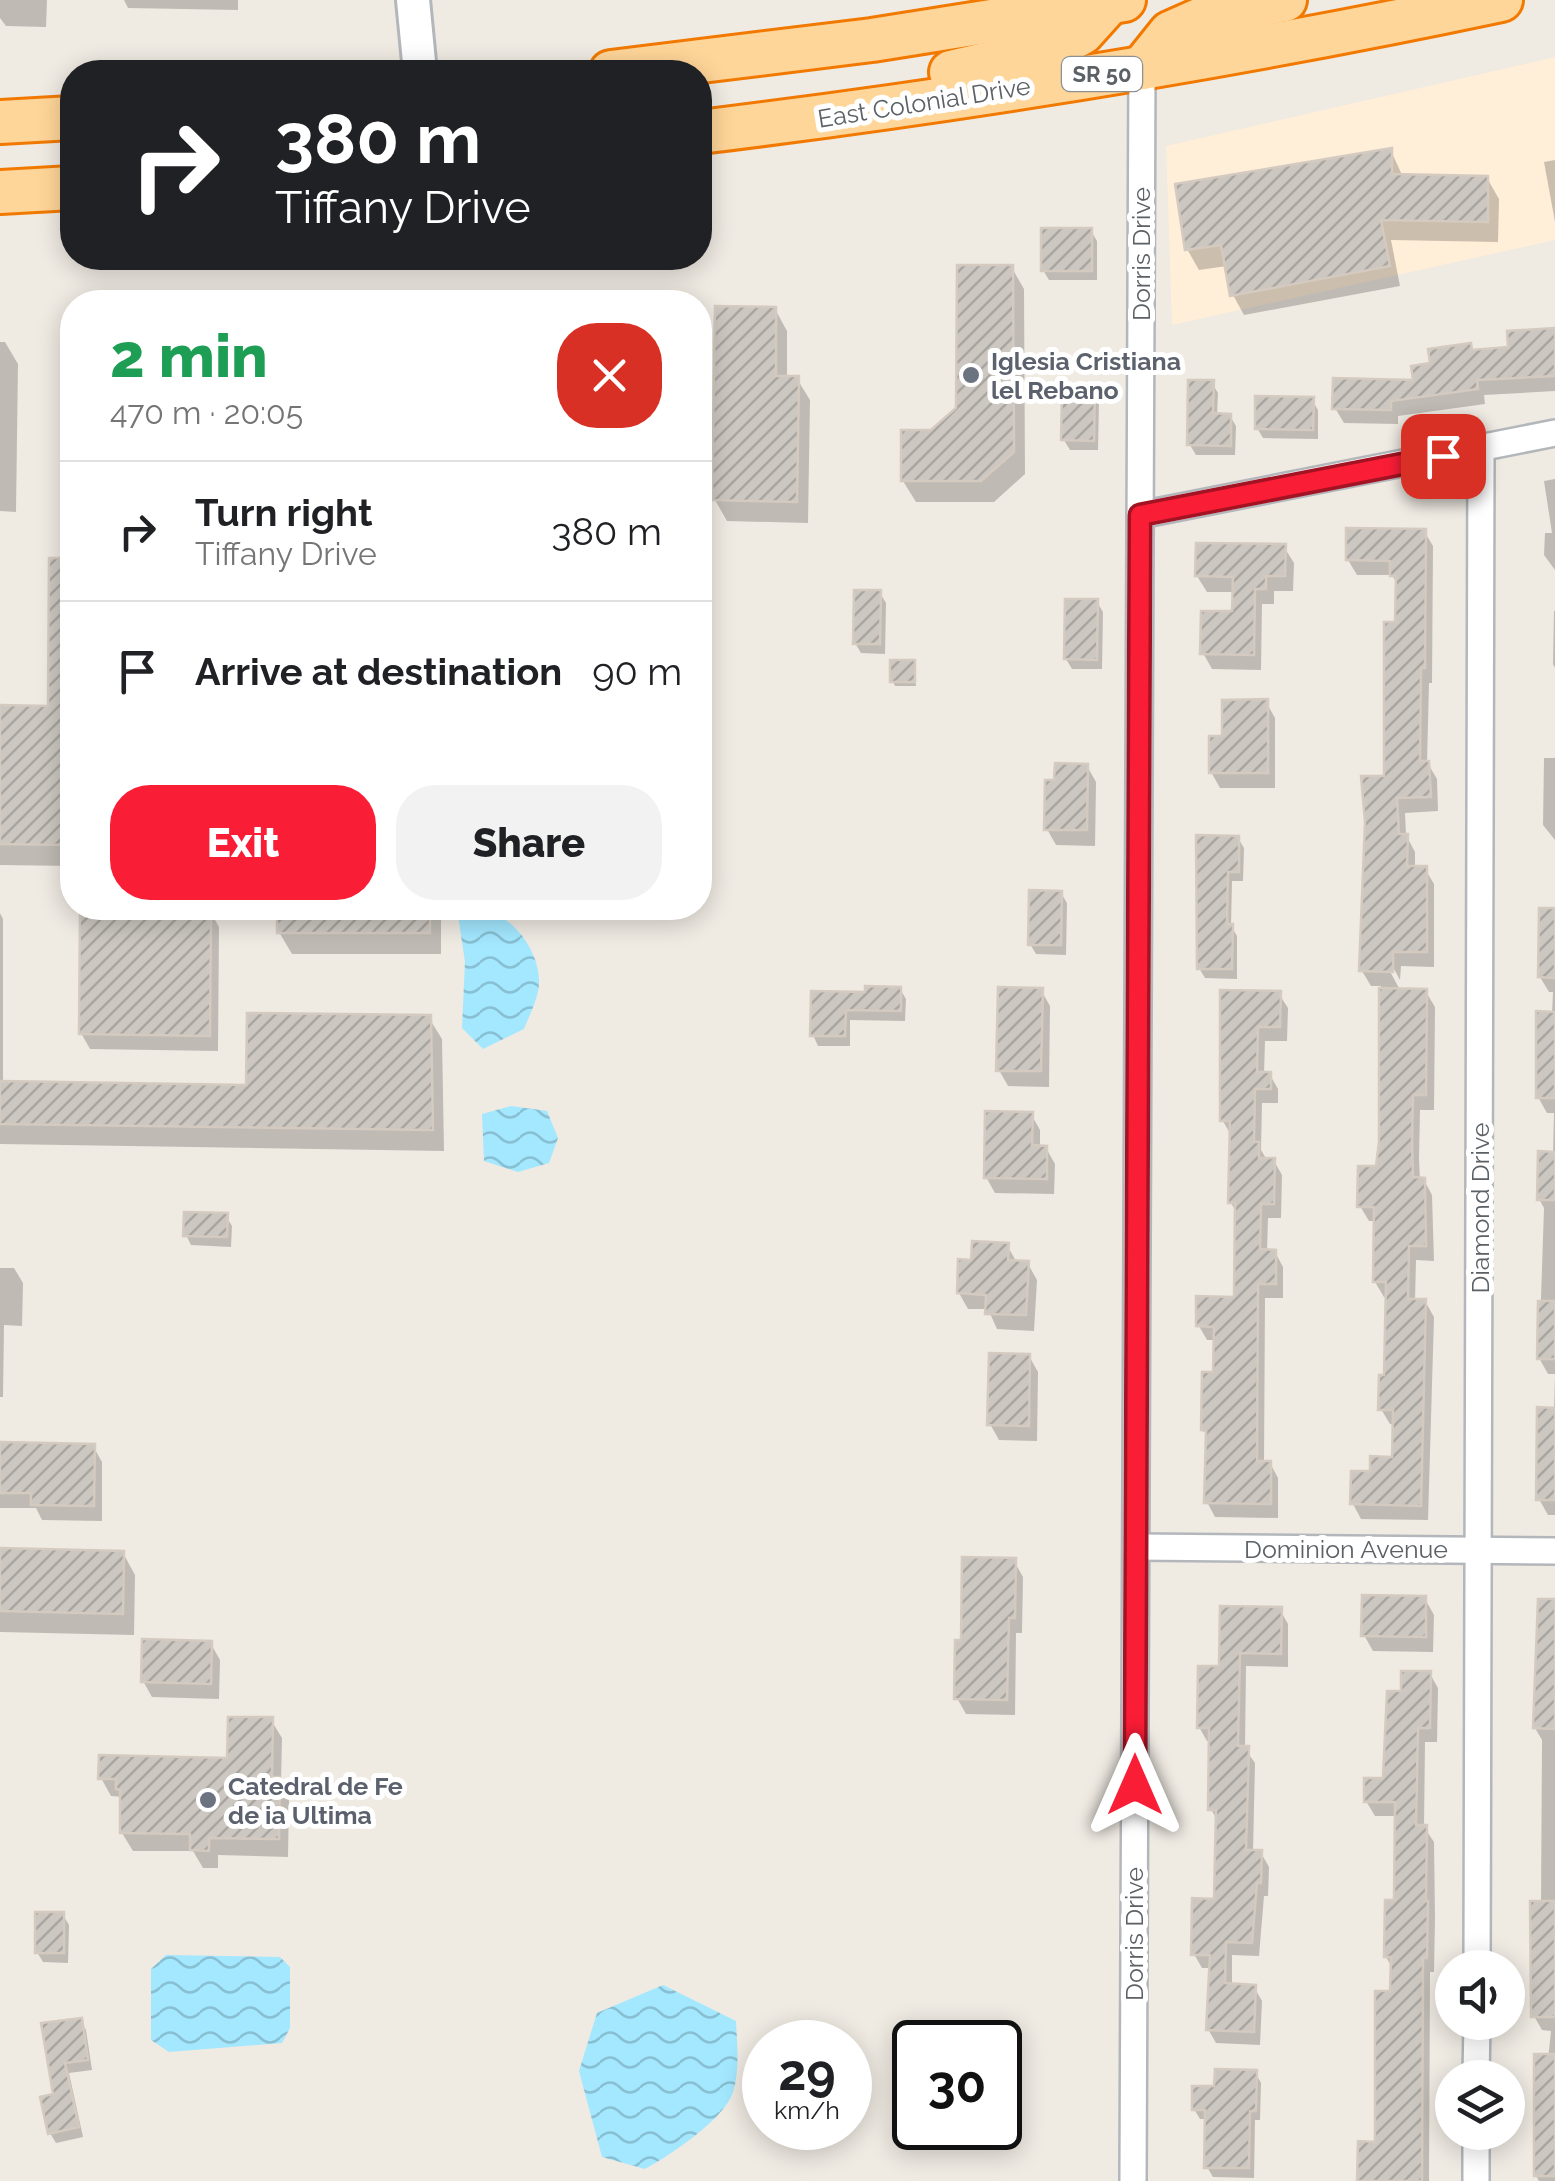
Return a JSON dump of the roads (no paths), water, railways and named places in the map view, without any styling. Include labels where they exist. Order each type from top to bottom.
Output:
[{"type":"highway","points":[[1142,68],[1170,34],[1208,16],[1286,0]]},
{"type":"highway","name":"East Colonial Drive","points":[[712,131],[855,114],[1142,68],[1501,0]]},
{"type":"highway","points":[[709,60],[872,40],[1116,1]]},
{"type":"highway","points":[[855,114],[868,92],[1055,48],[1082,34],[1116,1]]},
{"type":"highway","points":[[0,122],[60,119]]},
{"type":"highway","points":[[0,192],[60,189]]},
{"type":"street","points":[[413,0],[419,60]]},
{"type":"street","name":"Dorris Drive","points":[[1133,2181],[1142,68]]},
{"type":"street","points":[[1140,515],[1555,433]]},
{"type":"street","name":"Diamond Drive","points":[[1477,1950],[1481,448]]},
{"type":"street","name":"Dominion Avenue","points":[[1136,1547],[1555,1550]]},
{"type":"street","points":[[1476,2150],[1476,2181]]},
{"type":"water","points":[[459,920],[506,920],[520,934],[534,957],[539,983],[524,1029],[483,1049],[462,1028],[465,962]]},
{"type":"water","points":[[511,1106],[547,1111],[558,1138],[549,1163],[518,1172],[484,1161],[482,1114]]},
{"type":"water","points":[[166,1955],[280,1957],[290,1967],[290,2028],[282,2043],[169,2052],[151,2040],[151,1969]]},
{"type":"water","points":[[663,1985],[736,2021],[737,2075],[728,2103],[719,2114],[681,2146],[645,2169],[602,2157],[579,2071],[597,2013]]},
{"type":"place","name":"Iglesia Cristiana lel Rebano","points":[[971,375]]},
{"type":"place","name":"Catedral de Fe de ia Ultima","points":[[208,1800]]}]
